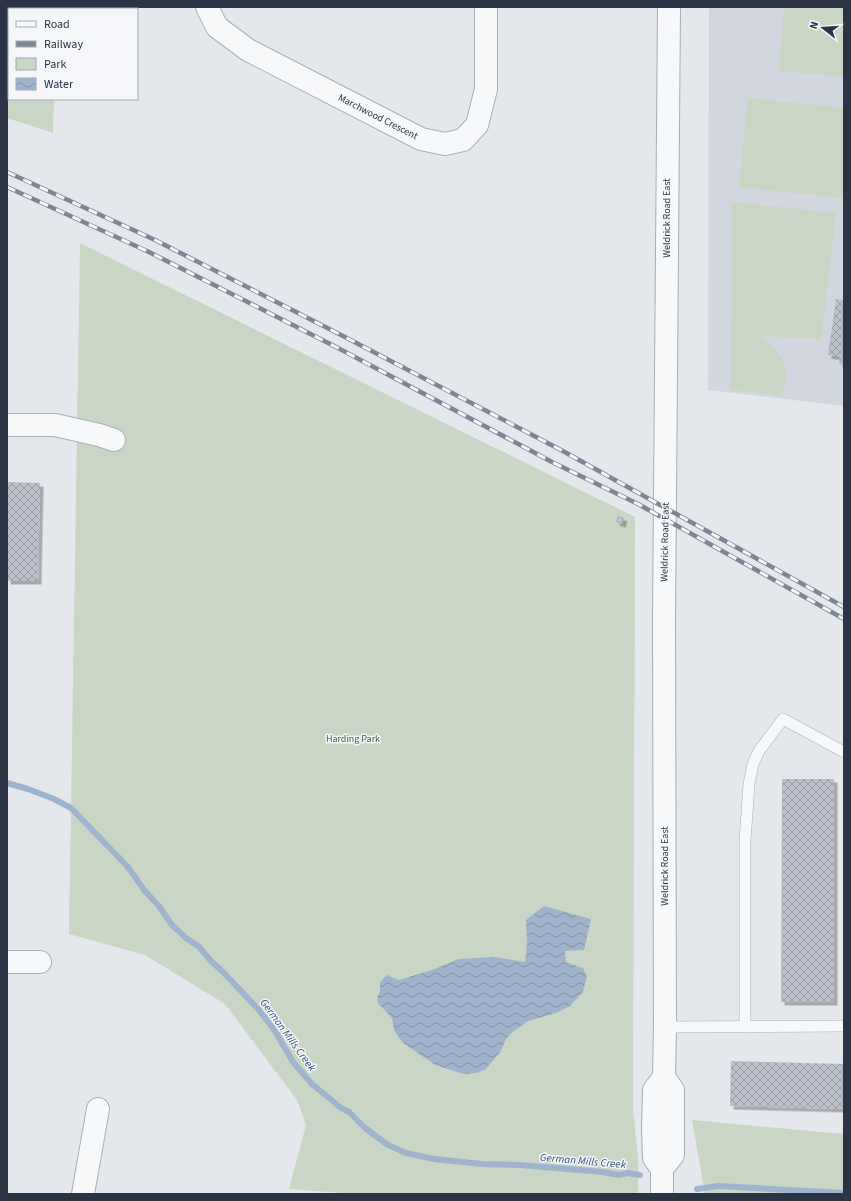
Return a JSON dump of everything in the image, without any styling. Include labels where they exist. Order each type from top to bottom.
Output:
[{"type":"street","name":"Marchwood Crescent","points":[[207,7],[217,28],[248,50],[421,139],[445,144],[463,140],[477,125],[486,90],[486,7]]},
{"type":"street","name":"Weldrick Road East","points":[[662,1194],[662,1168],[673,1155],[673,1090],[664,1077],[664,611],[669,7]]},
{"type":"street","points":[[7,425],[56,425],[114,440]]},
{"type":"street","points":[[7,962],[40,962]]},
{"type":"street","points":[[84,1194],[98,1109]]},
{"type":"lane","points":[[745,1027],[745,841],[749,784],[754,764],[759,751],[783,719],[844,752]]},
{"type":"lane","points":[[665,1027],[844,1026]]},
{"type":"shaded area","points":[[709,7],[844,7],[844,406],[708,390]]},
{"type":"green space","points":[[7,7],[56,7],[8,8],[8,100],[54,100],[53,133],[7,118]]},
{"type":"green space","points":[[784,7],[844,7],[844,77],[779,71]]},
{"type":"green space","points":[[748,98],[844,108],[844,198],[739,187]]},
{"type":"green space","points":[[732,202],[836,213],[821,339],[761,336],[777,352],[785,366],[786,374],[783,396],[731,390]]},
{"type":"green space","name":"Harding Park","points":[[80,243],[635,517],[633,1110],[638,1157],[638,1194],[356,1194],[289,1189],[306,1125],[297,1100],[225,1004],[145,955],[69,934]]},
{"type":"green space","points":[[692,1120],[844,1134],[844,1194],[705,1194]]},
{"type":"water","points":[[544,906],[591,919],[584,950],[565,951],[566,962],[583,968],[587,976],[583,992],[570,1006],[556,1013],[528,1021],[506,1039],[501,1051],[485,1070],[476,1073],[463,1074],[435,1065],[402,1042],[394,1030],[392,1018],[378,1003],[377,997],[380,991],[380,982],[387,975],[399,980],[435,969],[458,959],[494,957],[525,962],[527,944],[526,920]]},
{"type":"building","points":[[836,299],[844,300],[844,365],[839,364],[840,357],[828,355]]},
{"type":"building","points":[[7,482],[40,483],[38,581],[7,581]]},
{"type":"building","points":[[618,516],[624,518],[622,524],[616,522]]},
{"type":"building","points":[[782,779],[834,779],[834,1002],[781,1002]]},
{"type":"building","points":[[731,1061],[844,1064],[844,1109],[730,1106]]},
{"type":"waterway","name":"German Mills Creek","points":[[7,783],[54,799],[71,808],[128,867],[172,925],[186,938],[199,947],[258,1009],[275,1031],[293,1062],[312,1084],[341,1108],[349,1112],[365,1128],[388,1145],[406,1153],[434,1159],[482,1164],[520,1165],[603,1172],[619,1175],[628,1173],[640,1175]]},
{"type":"waterway","name":"German Mills Creek","points":[[697,1189],[718,1186],[844,1193]]},
{"type":"railway","points":[[7,172],[155,240],[343,336],[561,450],[844,607]]},
{"type":"railway","points":[[7,187],[149,252],[338,348],[552,462],[638,504],[844,619]]}]
